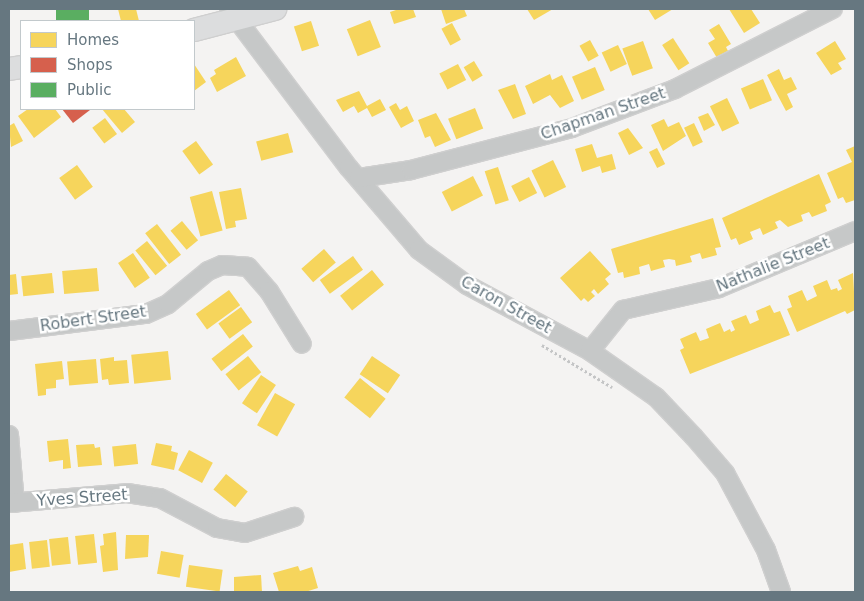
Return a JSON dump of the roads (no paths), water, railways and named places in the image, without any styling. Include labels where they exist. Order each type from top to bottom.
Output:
[{"type":"main road","points":[[195,30],[233,14],[275,9]]},
{"type":"street","name":"Chapman Street","points":[[359,178],[411,170],[572,128],[675,89],[833,9]]},
{"type":"street","name":"Caron Street","points":[[233,14],[359,178],[414,244],[432,261],[467,284],[590,351],[656,397],[725,473],[766,550],[781,592]]},
{"type":"street","name":"Nathalie Street","points":[[590,351],[623,310],[719,288],[855,231]]},
{"type":"street","name":"Robert Street","points":[[9,331],[146,314],[168,304],[208,271],[222,265],[248,267],[269,291],[302,344]]},
{"type":"street","points":[[9,435],[12,503]]},
{"type":"street","name":"Yves Street","points":[[12,503],[127,493],[160,498],[217,528],[245,533],[294,518]]}]
